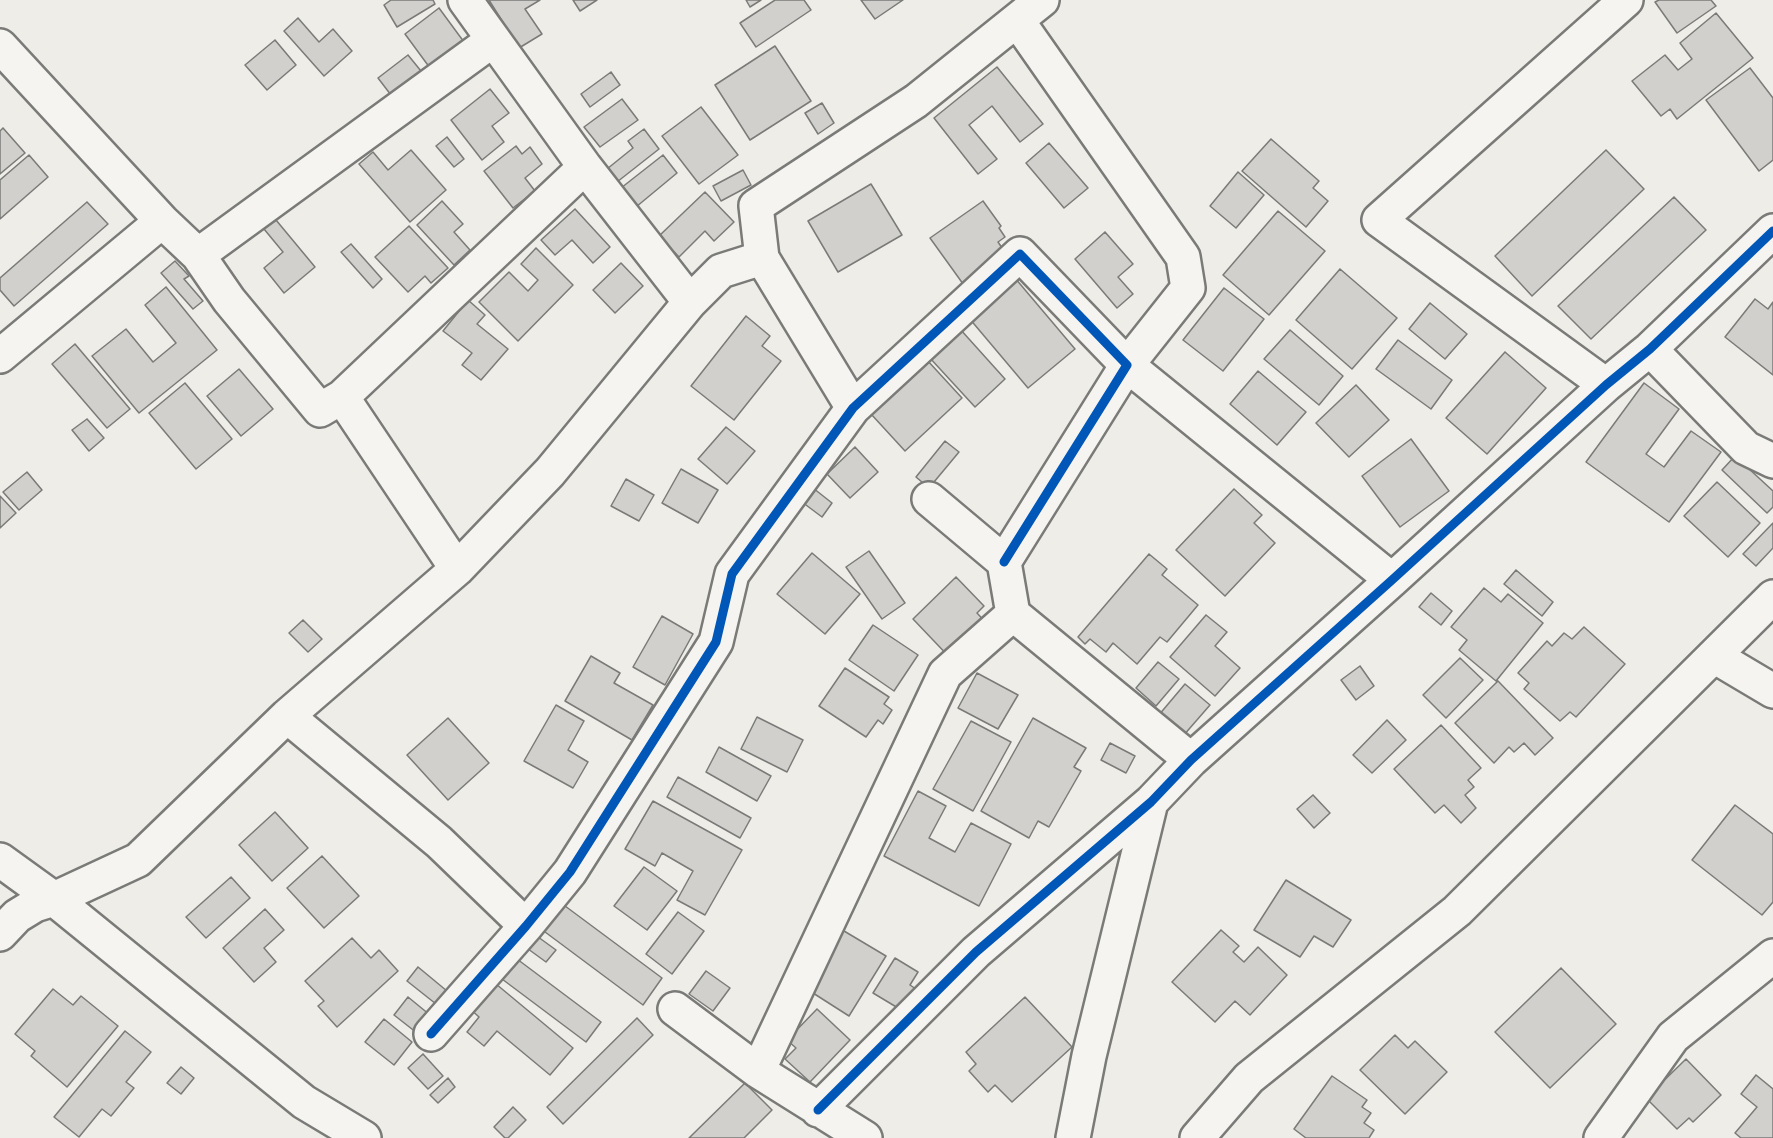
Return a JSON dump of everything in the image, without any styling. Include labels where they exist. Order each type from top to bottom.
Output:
[{"type":"street","points":[[465,0],[585,167],[690,302]]},
{"type":"street","points":[[853,408],[762,258],[756,206],[916,101],[1042,0]]},
{"type":"street","points":[[1606,385],[1379,220],[1626,0]]},
{"type":"street","points":[[1004,562],[1127,365],[1188,288],[1183,257],[1017,20]]},
{"type":"street","points":[[198,255],[493,40]]},
{"type":"street","points":[[0,46],[162,222],[198,255],[229,300],[320,410],[342,397],[585,167]]},
{"type":"street","points":[[0,356],[162,222]]},
{"type":"street","points":[[818,1110],[976,952],[1151,802],[1191,760],[1606,385],[1650,349],[1773,231]]},
{"type":"street","points":[[431,1034],[570,872],[716,642],[732,574],[853,408],[1020,254],[1127,365],[1392,580]]},
{"type":"street","points":[[0,934],[17,916],[35,905],[54,899],[138,860],[287,717],[456,569],[550,472],[690,302],[721,271],[762,258]]},
{"type":"street","points":[[1650,349],[1746,448],[1773,460]]},
{"type":"street","points":[[342,397],[456,569]]},
{"type":"street","points":[[929,499],[1004,562],[1013,614],[1191,760]]},
{"type":"street","points":[[1197,1138],[1249,1078],[1456,911],[1773,597]]},
{"type":"street","points":[[758,1071],[945,674],[1013,614]]},
{"type":"street","points":[[1714,656],[1773,691]]},
{"type":"street","points":[[287,717],[439,842],[526,926]]},
{"type":"street","points":[[1073,1138],[1089,1056],[1151,802]]},
{"type":"street","points":[[0,860],[54,899],[304,1102],[364,1138]]},
{"type":"street","points":[[1601,1138],[1673,1037],[1773,956]]},
{"type":"street","points":[[675,1009],[758,1071],[865,1138]]},
{"type":"building","points":[[391,0],[433,0],[435,4],[397,27],[384,5]]},
{"type":"building","points":[[489,0],[540,0],[525,9],[542,34],[519,48]]},
{"type":"building","points":[[573,0],[597,0],[580,11]]},
{"type":"building","points":[[746,0],[761,0],[750,7]]},
{"type":"building","points":[[775,0],[804,0],[811,10],[756,47],[740,23]]},
{"type":"building","points":[[861,0],[903,0],[875,19]]},
{"type":"building","points":[[1659,0],[1711,0],[1716,6],[1677,33],[1655,2]]},
{"type":"building","points":[[439,8],[464,42],[430,68],[405,34]]},
{"type":"building","points":[[1716,13],[1753,58],[1677,119],[1670,109],[1661,116],[1632,81],[1665,55],[1678,70],[1692,59],[1680,43]]},
{"type":"building","points":[[298,18],[319,42],[333,29],[352,51],[324,76],[284,31]]},
{"type":"building","points":[[275,40],[296,65],[267,90],[245,65]]},
{"type":"building","points":[[775,46],[811,101],[750,140],[715,85]]},
{"type":"building","points":[[408,55],[421,71],[391,95],[378,78]]},
{"type":"building","points":[[997,67],[1043,124],[1020,142],[992,106],[969,125],[997,159],[978,174],[934,118]]},
{"type":"building","points":[[1750,68],[1773,98],[1773,160],[1759,171],[1706,100]]},
{"type":"building","points":[[611,72],[620,85],[590,107],[581,94]]},
{"type":"building","points":[[490,89],[509,113],[492,126],[504,142],[482,160],[451,120]]},
{"type":"building","points":[[622,99],[638,120],[600,147],[584,127]]},
{"type":"building","points":[[822,103],[834,123],[818,134],[805,113]]},
{"type":"building","points":[[701,107],[738,155],[699,184],[662,136]]},
{"type":"building","points":[[3,128],[25,153],[0,174],[0,131]]},
{"type":"building","points":[[644,129],[659,149],[617,182],[607,169],[633,148],[628,141]]},
{"type":"building","points":[[447,137],[464,159],[454,167],[436,146]]},
{"type":"building","points":[[1271,139],[1319,181],[1313,188],[1328,201],[1306,227],[1242,171]]},
{"type":"building","points":[[1049,143],[1088,188],[1064,208],[1026,163]]},
{"type":"building","points":[[516,146],[522,154],[530,147],[542,164],[525,178],[535,191],[513,208],[484,171]]},
{"type":"building","points":[[411,150],[446,190],[410,222],[359,164],[373,152],[388,170]]},
{"type":"building","points":[[1606,150],[1644,189],[1532,296],[1495,256]]},
{"type":"building","points":[[29,155],[48,177],[0,219],[0,180]]},
{"type":"building","points":[[663,155],[677,173],[636,207],[621,188]]},
{"type":"building","points":[[743,170],[751,185],[721,201],[713,186]]},
{"type":"building","points":[[1238,172],[1264,195],[1236,228],[1210,206]]},
{"type":"building","points":[[871,184],[902,235],[838,272],[808,221]]},
{"type":"building","points":[[705,192],[734,222],[714,241],[705,231],[679,257],[659,236]]},
{"type":"building","points":[[1674,197],[1706,230],[1591,339],[1558,306]]},
{"type":"building","points":[[442,201],[463,224],[454,232],[470,250],[454,265],[417,225]]},
{"type":"building","points":[[983,201],[1001,226],[999,228],[1005,237],[998,242],[1009,258],[966,288],[930,238]]},
{"type":"building","points":[[87,202],[108,224],[14,306],[0,290],[0,278]]},
{"type":"building","points":[[575,209],[610,247],[593,263],[572,240],[555,255],[541,240]]},
{"type":"building","points":[[1278,211],[1325,251],[1269,315],[1223,275]]},
{"type":"building","points":[[276,220],[315,267],[284,293],[264,268],[283,252],[264,229]]},
{"type":"building","points":[[409,226],[448,268],[431,283],[425,276],[408,292],[375,257]]},
{"type":"building","points":[[1105,232],[1133,264],[1118,277],[1133,294],[1117,308],[1075,259]]},
{"type":"building","points":[[351,244],[382,279],[373,288],[341,252]]},
{"type":"building","points":[[536,248],[573,285],[518,341],[479,302],[509,272],[528,291],[538,280],[521,264]]},
{"type":"building","points":[[175,261],[189,276],[184,279],[203,301],[193,309],[161,273]]},
{"type":"building","points":[[621,263],[643,286],[615,313],[593,290]]},
{"type":"building","points":[[1340,269],[1397,318],[1352,369],[1296,320]]},
{"type":"building","points":[[1015,278],[1075,349],[1028,388],[969,318]]},
{"type":"building","points":[[166,287],[217,350],[139,413],[92,356],[126,329],[153,362],[176,343],[145,305]]},
{"type":"building","points":[[1224,288],[1264,319],[1223,371],[1183,340]]},
{"type":"building","points":[[1755,299],[1768,309],[1773,302],[1773,375],[1725,337]]},
{"type":"building","points":[[468,300],[485,315],[477,324],[508,349],[481,380],[462,365],[472,353],[443,331]]},
{"type":"building","points":[[1430,303],[1467,334],[1445,359],[1409,329]]},
{"type":"building","points":[[746,316],[770,336],[762,346],[781,361],[734,420],[691,386]]},
{"type":"building","points":[[960,329],[1005,379],[975,407],[929,357]]},
{"type":"building","points":[[1290,330],[1343,376],[1319,405],[1264,359]]},
{"type":"building","points":[[1398,340],[1452,380],[1431,409],[1376,369]]},
{"type":"building","points":[[75,344],[130,409],[107,428],[52,364]]},
{"type":"building","points":[[1505,352],[1546,388],[1487,454],[1446,418]]},
{"type":"building","points":[[927,360],[962,398],[905,451],[871,414]]},
{"type":"building","points":[[239,369],[273,409],[241,436],[207,396]]},
{"type":"building","points":[[1258,371],[1306,412],[1277,445],[1230,404]]},
{"type":"building","points":[[185,383],[232,439],[196,469],[149,413]]},
{"type":"building","points":[[1644,383],[1679,409],[1646,454],[1664,467],[1691,431],[1721,452],[1669,522],[1586,462]]},
{"type":"building","points":[[1356,385],[1389,420],[1349,457],[1316,423]]},
{"type":"building","points":[[87,419],[104,438],[89,451],[72,430]]},
{"type":"building","points":[[726,427],[755,451],[727,484],[698,459]]},
{"type":"building","points":[[1411,439],[1449,491],[1400,527],[1362,476]]},
{"type":"building","points":[[945,441],[959,452],[929,488],[916,477]]},
{"type":"building","points":[[855,447],[878,472],[850,498],[827,474]]},
{"type":"building","points":[[1735,456],[1773,491],[1773,507],[1767,513],[1722,470]]},
{"type":"building","points":[[681,469],[718,490],[698,523],[662,503]]},
{"type":"building","points":[[27,472],[42,490],[19,510],[3,492]]},
{"type":"building","points":[[626,479],[654,495],[639,521],[611,506]]},
{"type":"building","points":[[1717,482],[1760,523],[1728,557],[1684,516]]},
{"type":"building","points":[[813,488],[832,503],[822,517],[802,502]]},
{"type":"building","points":[[1234,489],[1262,515],[1254,523],[1275,543],[1225,596],[1176,550]]},
{"type":"building","points":[[0,496],[16,513],[0,528]]},
{"type":"building","points":[[1773,523],[1773,548],[1756,566],[1743,554]]},
{"type":"building","points":[[869,551],[905,603],[882,619],[846,567]]},
{"type":"building","points":[[812,553],[860,594],[825,634],[777,594]]},
{"type":"building","points":[[1149,554],[1167,569],[1162,575],[1198,605],[1167,642],[1160,637],[1137,664],[1113,643],[1106,652],[1090,639],[1085,644],[1078,637]]},
{"type":"building","points":[[1516,570],[1553,602],[1542,616],[1504,584]]},
{"type":"building","points":[[956,577],[984,606],[977,613],[990,627],[954,662],[913,619]]},
{"type":"building","points":[[1484,588],[1501,602],[1508,594],[1543,623],[1496,681],[1459,650],[1467,640],[1451,627]]},
{"type":"building","points":[[1431,593],[1452,611],[1441,625],[1419,607]]},
{"type":"building","points":[[1206,615],[1227,632],[1215,646],[1240,668],[1215,696],[1170,657]]},
{"type":"building","points":[[662,616],[693,634],[665,685],[633,667]]},
{"type":"building","points":[[303,620],[322,639],[308,652],[289,633]]},
{"type":"building","points":[[873,625],[918,655],[894,691],[849,660]]},
{"type":"building","points":[[1584,627],[1625,664],[1576,717],[1570,712],[1560,721],[1524,689],[1529,683],[1518,673],[1547,641],[1552,646],[1564,633],[1572,639]]},
{"type":"building","points":[[591,656],[620,673],[614,683],[653,705],[632,740],[565,701]]},
{"type":"building","points":[[1460,658],[1483,680],[1446,718],[1423,695]]},
{"type":"building","points":[[1158,662],[1179,679],[1156,706],[1136,688]]},
{"type":"building","points":[[1360,666],[1374,686],[1356,700],[1341,680]]},
{"type":"building","points":[[845,668],[889,697],[884,704],[892,710],[883,724],[878,720],[866,737],[819,706]]},
{"type":"building","points":[[977,673],[1018,695],[998,729],[958,708]]},
{"type":"building","points":[[1498,681],[1553,738],[1535,755],[1524,743],[1514,752],[1509,747],[1494,763],[1455,723]]},
{"type":"building","points":[[1185,684],[1210,705],[1183,736],[1158,716]]},
{"type":"building","points":[[556,705],[584,721],[568,750],[588,762],[573,788],[524,761]]},
{"type":"building","points":[[757,717],[803,740],[787,772],[741,749]]},
{"type":"building","points":[[448,718],[489,763],[448,800],[407,755]]},
{"type":"building","points":[[1033,718],[1086,748],[1074,767],[1081,771],[1049,827],[1038,821],[1029,838],[981,811]]},
{"type":"building","points":[[1387,720],[1406,740],[1372,773],[1353,755]]},
{"type":"building","points":[[971,721],[1011,742],[973,811],[933,789]]},
{"type":"building","points":[[1441,725],[1481,768],[1468,780],[1474,787],[1465,795],[1476,808],[1461,823],[1444,805],[1435,813],[1394,769]]},
{"type":"building","points":[[1110,743],[1135,756],[1126,773],[1101,760]]},
{"type":"building","points":[[719,747],[771,776],[757,801],[706,772]]},
{"type":"building","points":[[678,777],[751,818],[740,838],[667,797]]},
{"type":"building","points":[[918,791],[946,806],[929,838],[955,852],[971,823],[1011,844],[979,906],[884,856]]},
{"type":"building","points":[[1313,795],[1330,813],[1314,828],[1297,809]]},
{"type":"building","points":[[653,801],[742,850],[705,915],[677,900],[693,871],[662,853],[655,866],[625,849]]},
{"type":"building","points":[[1735,805],[1773,834],[1773,902],[1762,915],[1692,860]]},
{"type":"building","points":[[275,812],[308,848],[272,881],[239,845]]},
{"type":"building","points":[[322,856],[359,896],[324,928],[287,888]]},
{"type":"building","points":[[644,867],[677,891],[647,930],[614,906]]},
{"type":"building","points":[[231,877],[250,898],[206,938],[186,917]]},
{"type":"building","points":[[1286,880],[1351,920],[1333,947],[1314,936],[1300,957],[1254,930]]},
{"type":"building","points":[[557,900],[662,978],[643,1005],[537,926]]},
{"type":"building","points":[[265,909],[284,930],[264,948],[276,962],[254,982],[223,948]]},
{"type":"building","points":[[678,912],[704,931],[672,974],[646,954]]},
{"type":"building","points":[[839,928],[886,956],[849,1016],[802,986]]},
{"type":"building","points":[[1221,930],[1239,946],[1233,952],[1244,962],[1258,947],[1287,975],[1250,1015],[1235,1001],[1215,1022],[1172,982]]},
{"type":"building","points":[[534,934],[556,950],[546,962],[524,946]]},
{"type":"building","points":[[352,938],[371,958],[379,950],[398,971],[337,1027],[318,1006],[324,1001],[305,981]]},
{"type":"building","points":[[509,953],[601,1022],[586,1042],[494,973]]},
{"type":"building","points":[[895,958],[918,972],[910,985],[916,989],[903,1011],[873,993]]},
{"type":"building","points":[[418,967],[447,991],[436,1004],[407,981]]},
{"type":"building","points":[[1561,968],[1616,1024],[1550,1088],[1495,1032]]},
{"type":"building","points":[[706,971],[730,988],[713,1011],[689,994]]},
{"type":"building","points":[[490,979],[573,1048],[550,1075],[497,1031],[484,1046],[467,1032],[479,1017],[467,1006]]},
{"type":"building","points":[[53,989],[73,1005],[81,996],[118,1026],[67,1087],[31,1056],[35,1051],[15,1034]]},
{"type":"building","points":[[408,997],[430,1015],[417,1033],[394,1015]]},
{"type":"building","points":[[1025,997],[1072,1047],[1012,1102],[995,1085],[988,1092],[969,1071],[976,1064],[966,1052]]},
{"type":"building","points":[[817,1009],[850,1040],[810,1082],[785,1059],[796,1048],[787,1040]]},
{"type":"building","points":[[637,1018],[653,1035],[563,1124],[547,1107]]},
{"type":"building","points":[[384,1019],[412,1042],[394,1065],[365,1042]]},
{"type":"building","points":[[125,1031],[151,1052],[126,1082],[134,1088],[111,1116],[102,1109],[79,1137],[54,1117]]},
{"type":"building","points":[[1395,1035],[1408,1048],[1415,1041],[1447,1072],[1405,1114],[1360,1070]]},
{"type":"building","points":[[423,1054],[443,1076],[428,1089],[408,1068]]},
{"type":"building","points":[[1686,1059],[1721,1095],[1693,1122],[1689,1118],[1677,1129],[1646,1098]]},
{"type":"building","points":[[181,1067],[194,1078],[181,1094],[167,1083]]},
{"type":"building","points":[[1756,1075],[1773,1089],[1773,1138],[1741,1138],[1735,1133],[1757,1107],[1741,1094]]},
{"type":"building","points":[[1332,1076],[1367,1100],[1362,1107],[1371,1113],[1364,1123],[1374,1130],[1369,1138],[1306,1138],[1294,1129]]},
{"type":"building","points":[[448,1078],[455,1087],[438,1103],[430,1095]]},
{"type":"building","points":[[745,1083],[772,1110],[744,1138],[689,1138]]},
{"type":"building","points":[[513,1107],[526,1120],[508,1138],[505,1138],[494,1127]]},
{"type":"cycle path","points":[[818,1110],[976,952],[1151,802],[1191,760],[1606,385],[1650,349],[1773,231]]},
{"type":"cycle path","points":[[431,1034],[570,872],[716,642],[732,574],[853,408],[1020,254],[1127,365],[1004,562]]}]
